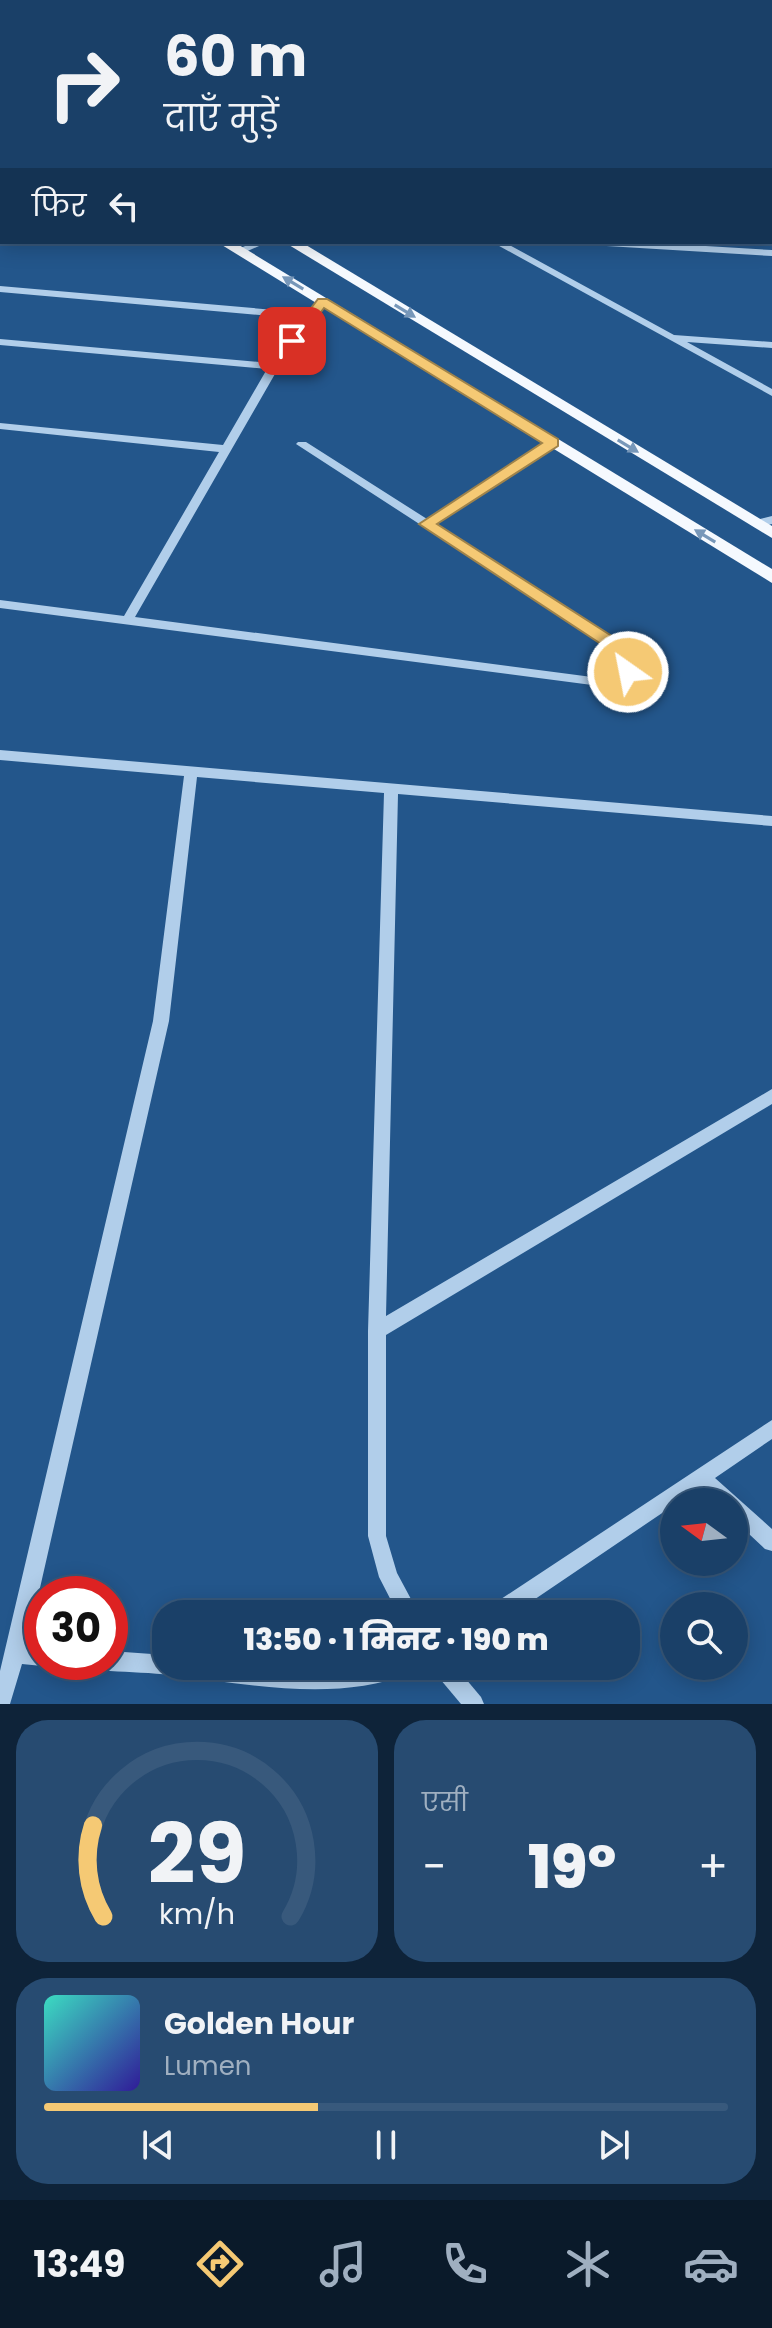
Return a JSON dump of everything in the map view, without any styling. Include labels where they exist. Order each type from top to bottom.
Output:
[{"type":"main road","points":[[227,244],[772,577]]},
{"type":"main road","points":[[294,244],[764,522],[772,533]]},
{"type":"street","points":[[239,251],[258,244]]},
{"type":"street","points":[[501,244],[772,393]]},
{"type":"street","points":[[623,244],[772,253]]},
{"type":"street","points":[[0,289],[311,316]]},
{"type":"street","points":[[128,619],[274,366],[323,301]]},
{"type":"street","points":[[670,338],[772,345]]},
{"type":"street","points":[[0,342],[274,366]]},
{"type":"street","points":[[0,426],[225,449]]},
{"type":"street","points":[[427,524],[552,443]]},
{"type":"street","points":[[0,604],[592,681],[616,682],[628,672],[627,658],[613,644],[302,444]]},
{"type":"street","points":[[0,755],[772,821]]},
{"type":"street","points":[[0,1704],[15,1654],[161,1021],[191,771]]},
{"type":"street","points":[[391,788],[377,1331],[377,1536],[388,1577],[401,1600]]},
{"type":"street","points":[[377,1331],[772,1096]]},
{"type":"street","points":[[517,1600],[772,1429]]},
{"type":"street","points":[[702,1478],[713,1488]]},
{"type":"street","points":[[748,1520],[772,1542]]},
{"type":"street","points":[[15,1654],[24,1655]]},
{"type":"street","points":[[128,1662],[152,1664]]},
{"type":"street","points":[[454,1680],[474,1704]]},
{"type":"route","points":[[292,341],[323,301],[552,443],[427,524],[613,644],[627,658],[628,672]]}]
